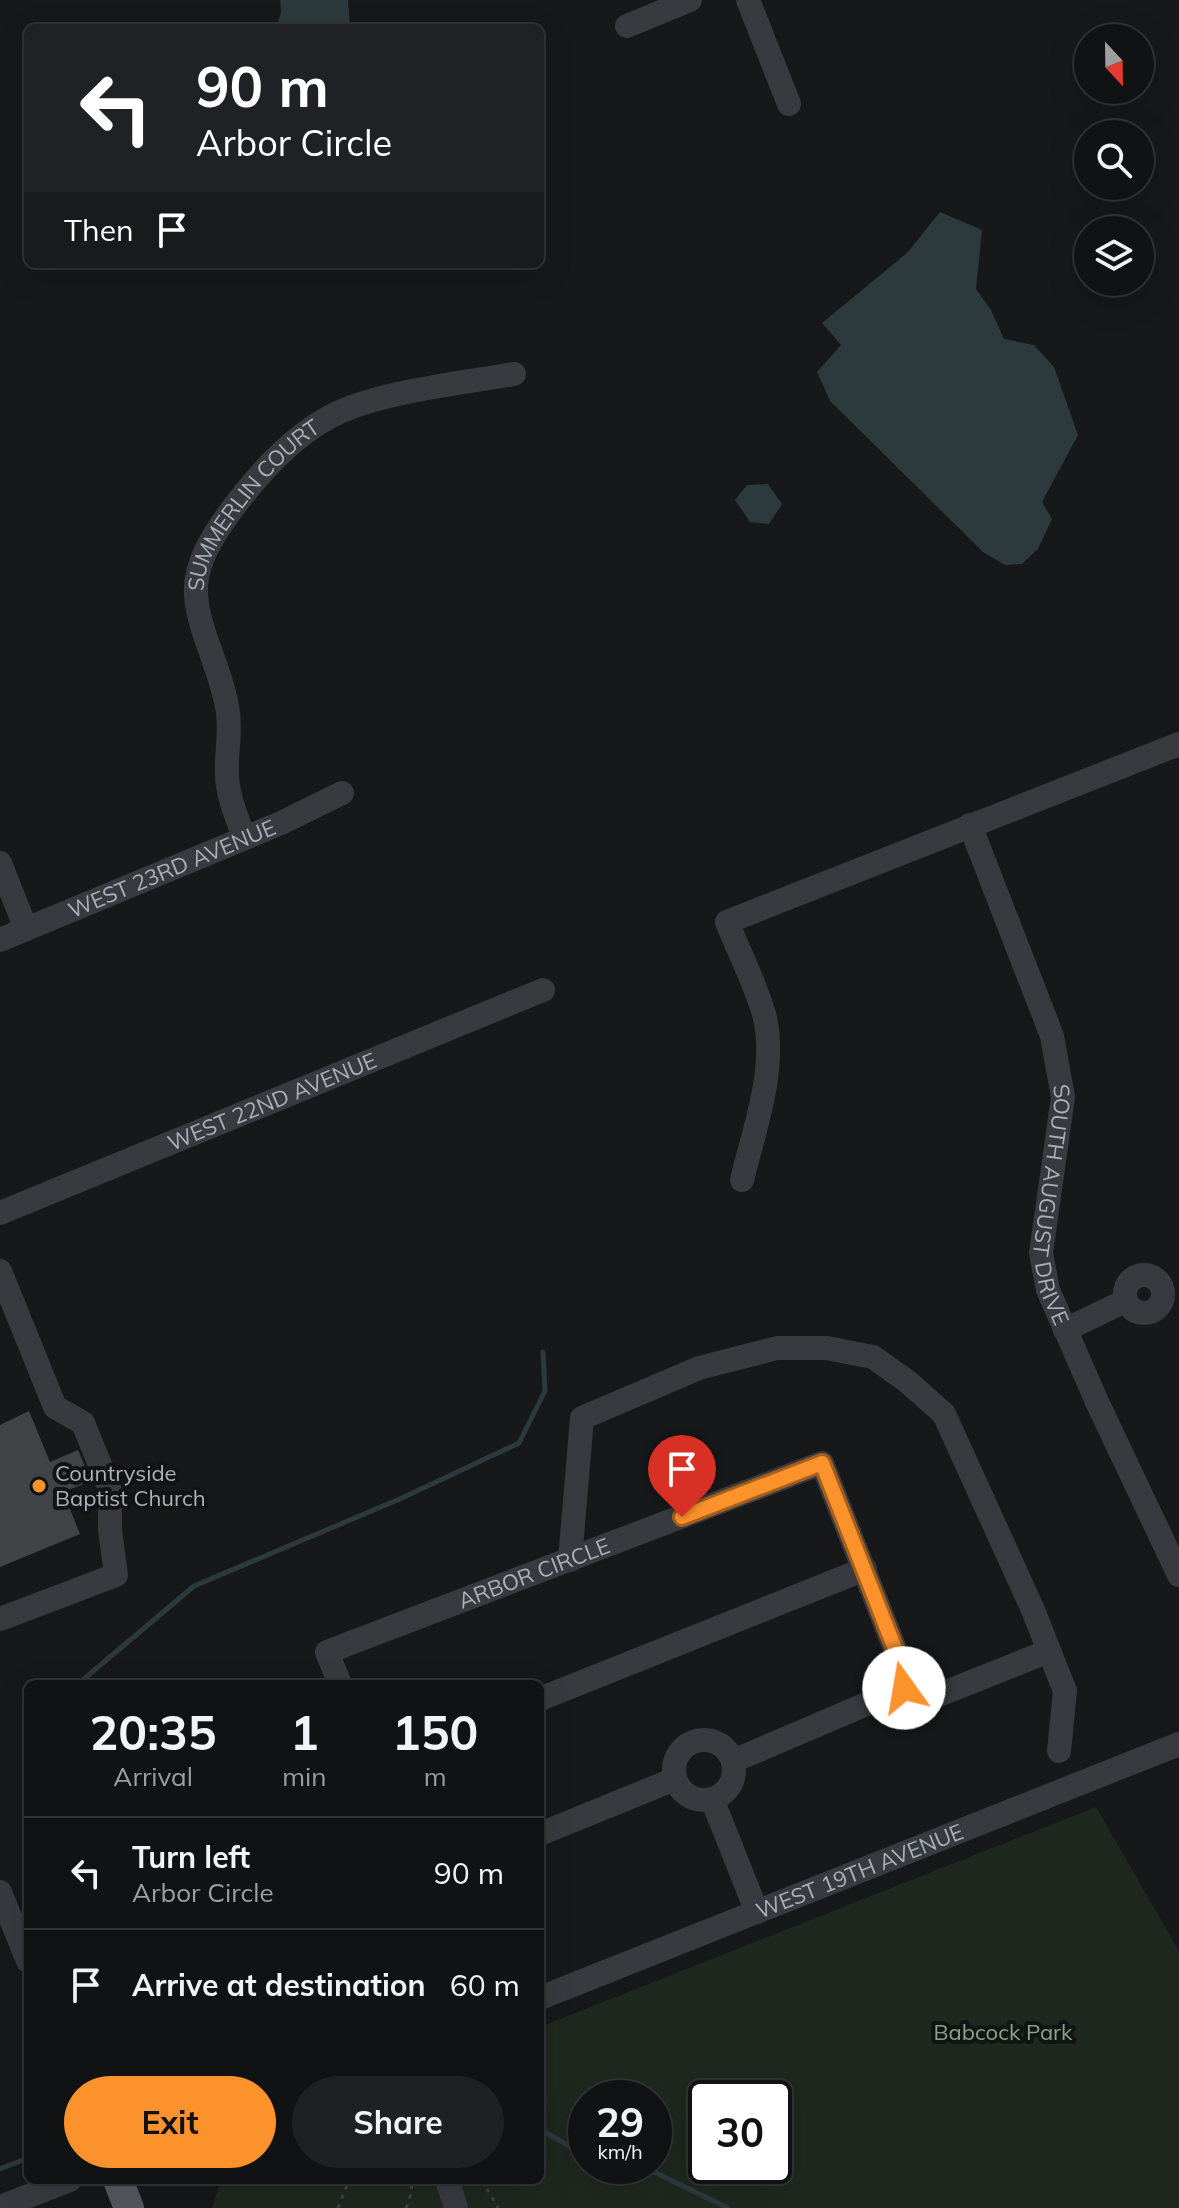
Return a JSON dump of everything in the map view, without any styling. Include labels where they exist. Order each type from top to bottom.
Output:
[{"type":"main road","points":[[120,2184],[129,2208]]},
{"type":"street","points":[[627,26],[690,0]]},
{"type":"street","points":[[748,0],[789,104]]},
{"type":"street","name":"SUMMERLIN COURT","points":[[244,838],[231,800],[227,775],[229,741],[221,674],[203,626],[196,595],[199,566],[213,535],[268,467],[322,421],[343,411],[386,399],[514,374]]},
{"type":"street","points":[[742,1180],[762,1097],[768,1046],[764,1014],[727,922],[1179,744]]},
{"type":"street","name":"WEST 23RD AVENUE","points":[[0,940],[244,838],[342,793]]},
{"type":"street","name":"SOUTH AUGUST DRIVE","points":[[970,825],[1052,1036],[1063,1097],[1041,1253],[1048,1290],[1177,1567]]},
{"type":"street","points":[[0,863],[26,929]]},
{"type":"street","name":"WEST 22ND AVENUE","points":[[0,1213],[543,990]]},
{"type":"street","points":[[0,1271],[55,1407],[83,1423],[110,1489],[110,1530],[116,1575],[0,1619]]},
{"type":"street","points":[[1065,1330],[1125,1301]]},
{"type":"street","points":[[570,1560],[582,1418],[699,1368],[777,1348],[827,1348],[873,1357],[908,1382],[944,1414],[1065,1691],[1059,1751]]},
{"type":"street","name":"ARBOR CIRCLE","points":[[338,1680],[327,1652],[822,1463],[899,1659],[904,1688]]},
{"type":"street","points":[[544,1697],[865,1569]]},
{"type":"street","points":[[733,1761],[904,1688],[926,1700],[1049,1651]]},
{"type":"street","points":[[695,1741],[713,1741],[729,1752],[733,1761],[733,1780],[721,1795],[712,1799],[693,1799],[685,1794],[675,1779],[675,1761],[679,1752],[695,1741]]},
{"type":"street","name":"WEST 19TH AVENUE","points":[[544,1996],[1179,1744]]},
{"type":"street","points":[[544,1832],[675,1779]]},
{"type":"street","points":[[712,1799],[757,1912]]},
{"type":"street","points":[[0,1892],[24,1951]]},
{"type":"street","points":[[0,2207],[60,2184]]},
{"type":"street","points":[[448,2184],[456,2208]]},
{"type":"path","points":[[338,2208],[347,2184]]},
{"type":"path","points":[[406,2208],[412,2184]]},
{"type":"path","points":[[484,2184],[498,2208]]},
{"type":"green space","name":"Babcock Park","points":[[1096,1807],[1179,1951],[1179,2208],[212,2208],[220,2184],[544,2184],[544,2025]]},
{"type":"shaded area","points":[[280,0],[348,0],[350,24],[277,24]]},
{"type":"shaded area","points":[[940,212],[982,230],[976,289],[991,310],[1004,339],[1034,345],[1054,367],[1078,435],[1042,502],[1052,519],[1038,549],[1022,564],[1005,565],[983,552],[830,401],[817,372],[841,345],[822,323],[907,253]]},
{"type":"shaded area","points":[[768,484],[782,504],[769,524],[750,522],[735,500],[747,485]]},
{"type":"building","name":"Countryside Baptist Church","points":[[29,1411],[50,1462],[78,1450],[91,1481],[63,1492],[80,1534],[0,1567],[0,1425]]},
{"type":"waterway","points":[[83,1680],[194,1586],[402,1498],[519,1443],[545,1391],[543,1352]]},
{"type":"waterway","points":[[544,2131],[568,2145]]},
{"type":"waterway","points":[[0,2169],[24,2160]]},
{"type":"waterway","points":[[672,2181],[728,2208]]},
{"type":"place","name":"Countryside Baptist Church","points":[[39,1486]]},
{"type":"route","points":[[682,1517],[822,1463],[899,1659],[904,1688]]}]
